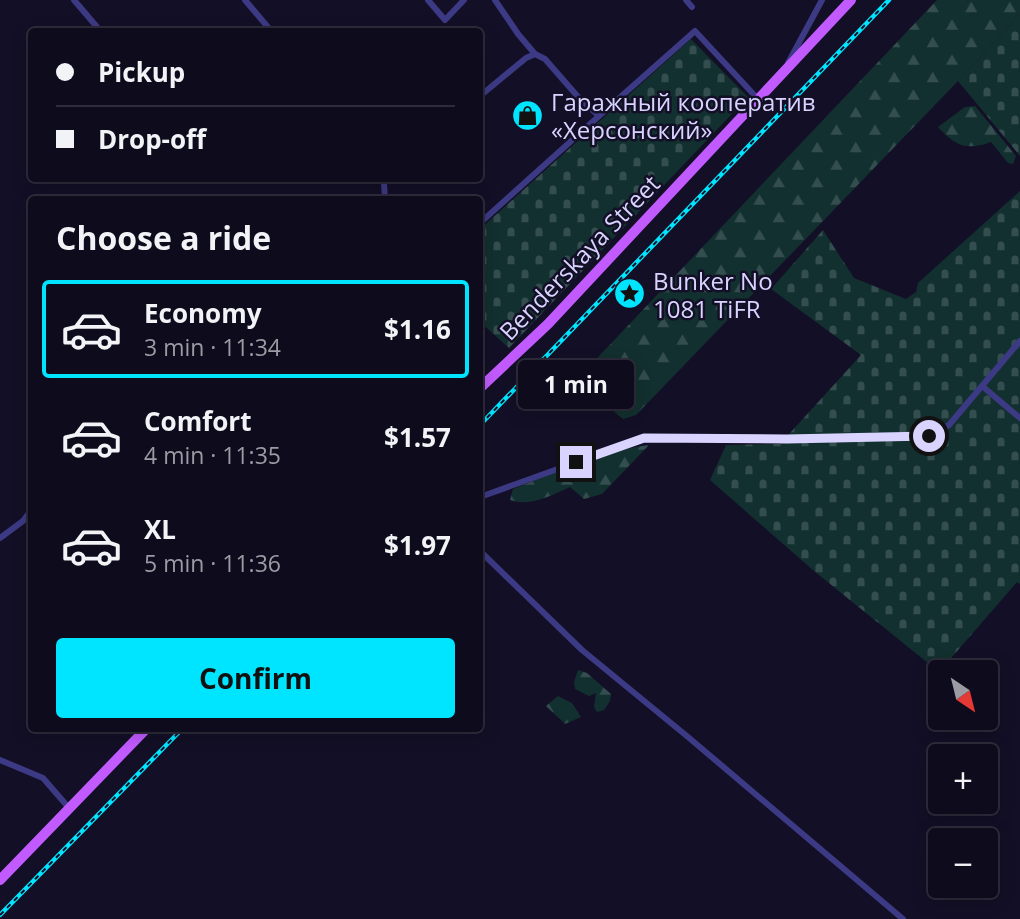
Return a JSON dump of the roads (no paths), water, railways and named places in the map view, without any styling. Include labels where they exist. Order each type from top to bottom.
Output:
[{"type":"main road","name":"Benderskaya Street","points":[[483,385],[548,324],[851,0]]},
{"type":"main road","points":[[0,880],[143,732]]},
{"type":"street","points":[[74,0],[98,28]]},
{"type":"street","points":[[245,0],[269,28]]},
{"type":"street","points":[[428,0],[445,20],[464,0]]},
{"type":"street","points":[[495,0],[535,54],[545,58],[579,99],[599,116]]},
{"type":"street","points":[[686,0],[692,7]]},
{"type":"street","points":[[782,73],[822,0]]},
{"type":"street","points":[[483,220],[695,31],[757,98]]},
{"type":"street","points":[[483,94],[526,58],[535,54]]},
{"type":"street","points":[[483,496],[644,438],[929,436],[949,425],[1020,341]]},
{"type":"street","points":[[982,387],[1020,418]]},
{"type":"street","points":[[0,538],[28,516]]},
{"type":"street","points":[[483,554],[582,650],[903,919]]},
{"type":"street","points":[[0,760],[43,778],[69,808]]},
{"type":"railway","points":[[483,422],[889,0]]},
{"type":"railway","points":[[0,915],[179,732]]},
{"type":"place","name":"Гаражный кооператив «Херсонский»","points":[[528,115]]},
{"type":"place","name":"Bunker No 1081 TiFR","points":[[630,294]]}]
